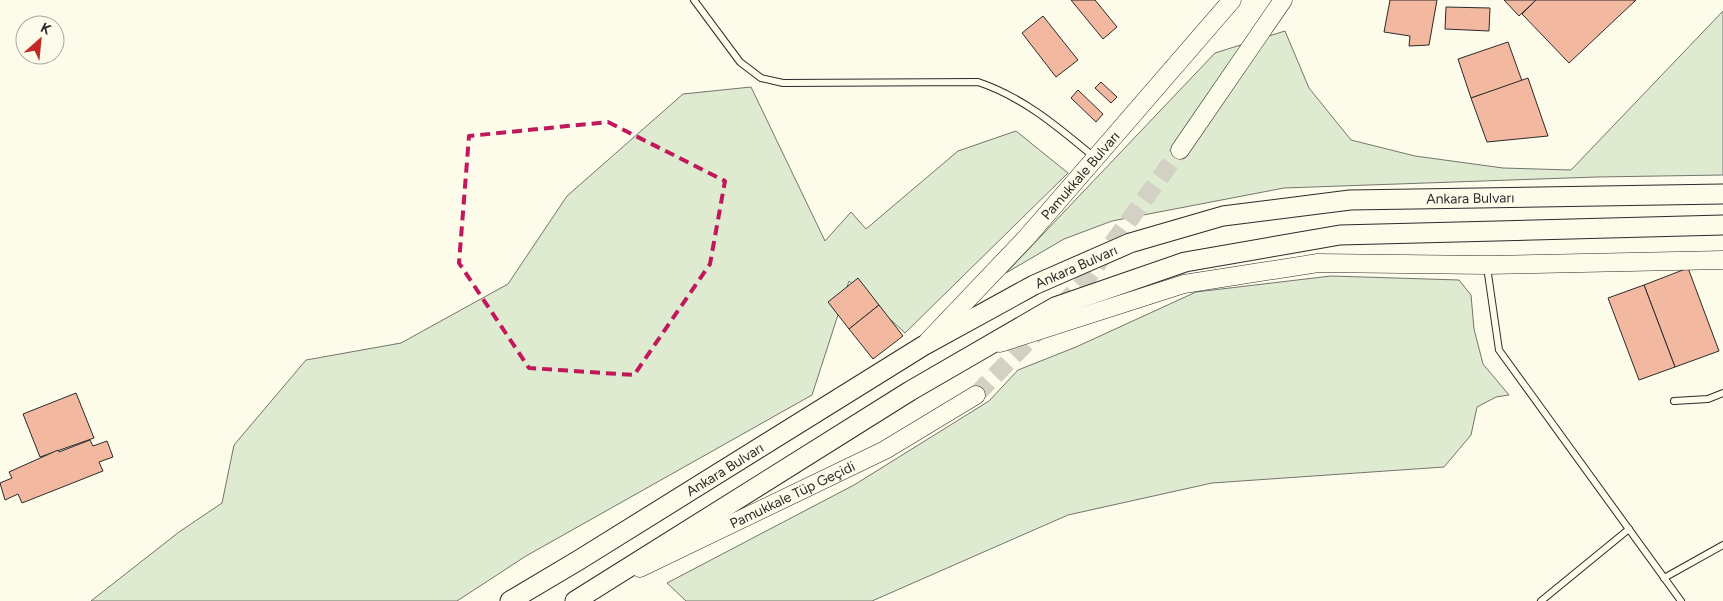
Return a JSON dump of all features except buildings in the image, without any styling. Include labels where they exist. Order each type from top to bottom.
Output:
[{"type":"main road","name":"Pamukkale Bulvarı","points":[[924,346],[1026,237],[1232,0]]},
{"type":"main road","points":[[1180,150],[1283,0]]},
{"type":"main road","name":"Ankara Bulvarı","points":[[510,601],[924,346],[1034,285],[1130,243],[1223,216],[1350,200],[1723,194]]},
{"type":"main road","name":"Ankara Bulvarı","points":[[575,601],[976,351],[1055,307],[1185,262],[1340,235],[1723,225]]},
{"type":"main road","points":[[976,351],[1184,284],[1318,263],[1487,265],[1723,260]]},
{"type":"main road","name":"Pamukkale Tüp Geçidi","points":[[603,585],[885,450],[976,395]]},
{"type":"lane","points":[[694,0],[740,62],[761,78],[783,84],[978,82],[1002,90],[1027,105],[1058,127],[1095,158]]},
{"type":"lane","points":[[1487,265],[1498,350],[1681,601]]},
{"type":"lane","points":[[1674,401],[1708,399],[1723,393]]},
{"type":"lane","points":[[1541,601],[1629,529]]},
{"type":"lane","points":[[1664,578],[1723,545]]},
{"type":"highlighted area","points":[[608,122],[725,181],[710,264],[634,375],[529,368],[459,263],[469,136]]},
{"type":"green space","points":[[1723,11],[1723,175],[1596,177],[1284,188],[1112,221],[1064,239],[1006,273],[1215,53],[1285,31],[1309,88],[1351,140],[1415,156],[1503,168],[1571,170]]},
{"type":"green space","points":[[751,87],[825,241],[851,212],[866,229],[958,151],[1016,131],[1068,173],[905,333],[849,281],[812,395],[526,556],[457,601],[91,601],[179,532],[222,503],[234,445],[306,360],[401,343],[508,284],[567,196],[683,94]]},
{"type":"green space","points":[[1331,276],[1459,280],[1471,295],[1474,329],[1483,364],[1509,395],[1496,397],[1477,407],[1471,435],[1444,467],[1212,483],[1068,515],[872,601],[686,601],[667,583],[854,485],[989,401],[1018,370],[1076,347],[1196,292]]},
{"type":"tunnel","points":[[1061,306],[1086,280],[1180,150]]},
{"type":"tunnel","points":[[976,395],[1040,329]]}]
